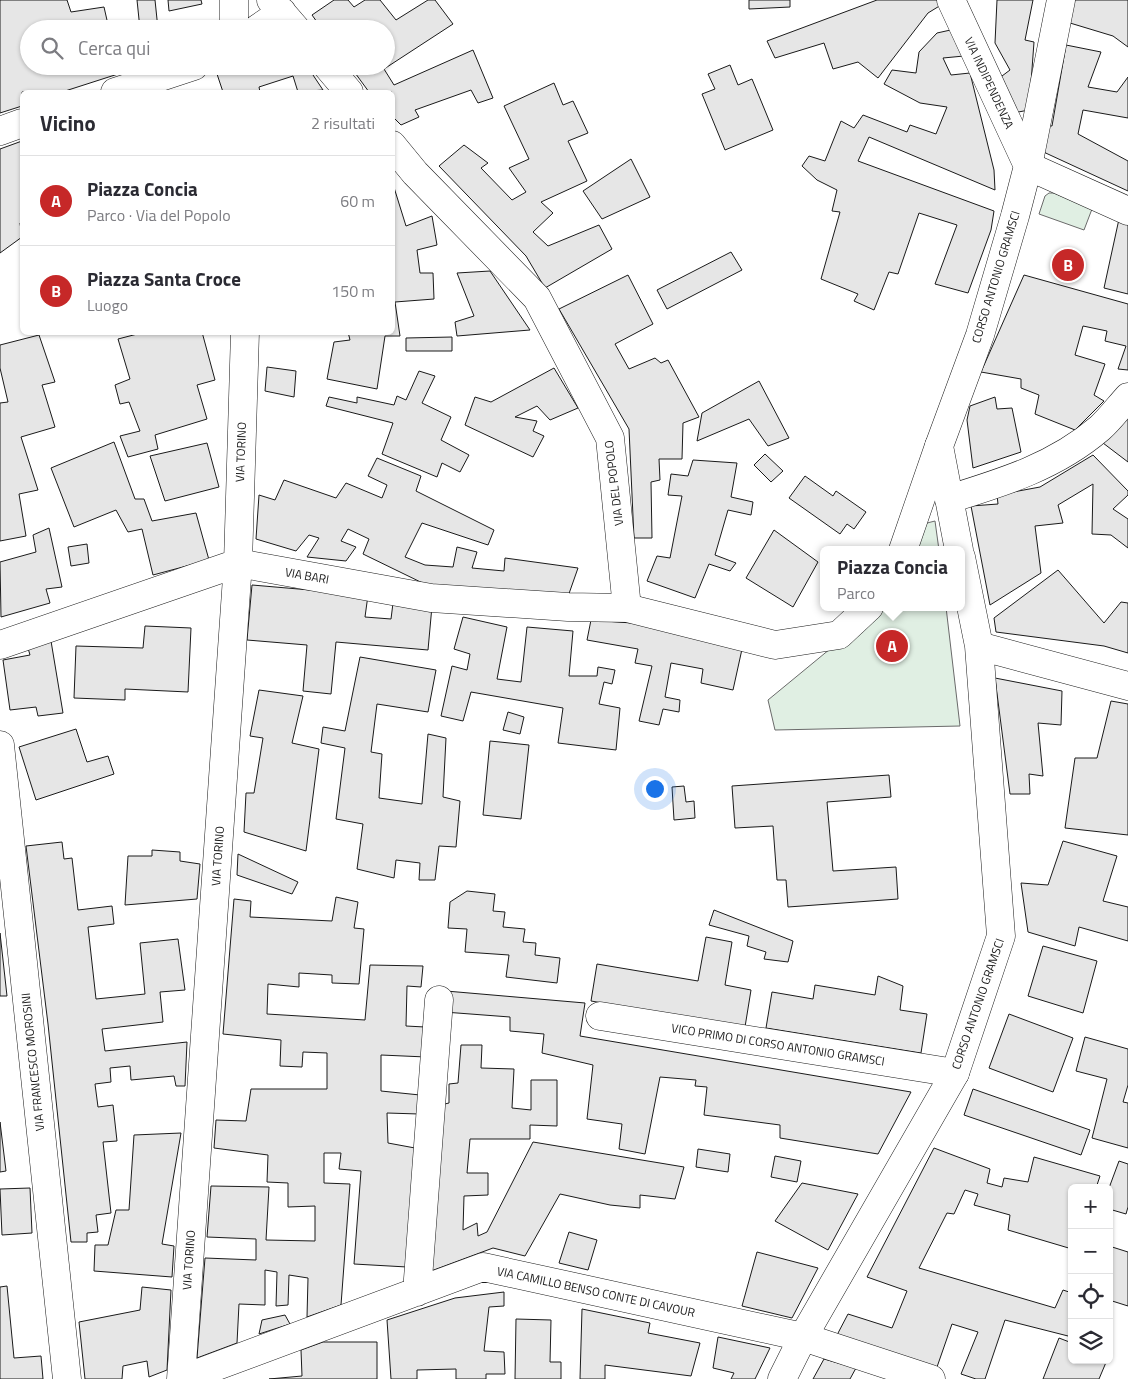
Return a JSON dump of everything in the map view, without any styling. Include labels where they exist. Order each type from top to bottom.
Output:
[{"type":"street","points":[[234,0],[234,20]]},
{"type":"street","name":"VIA INDIPENDENZA","points":[[951,0],[1028,166]]},
{"type":"street","name":"CORSO ANTONIO GRAMSCI","points":[[939,446],[980,335],[1028,166],[1061,0]]},
{"type":"street","points":[[121,90],[167,75]]},
{"type":"street","points":[[335,75],[347,90]]},
{"type":"street","points":[[0,131],[20,124]]},
{"type":"street","name":"VIA DEL POPOLO","points":[[395,149],[415,172],[537,298],[610,438],[627,608]]},
{"type":"street","points":[[1028,166],[1128,211]]},
{"type":"street","name":"VIA TORINO","points":[[182,1379],[238,563],[245,335]]},
{"type":"street","points":[[949,499],[1039,469],[1071,450],[1101,427],[1128,397]]},
{"type":"street","points":[[939,446],[958,546]]},
{"type":"street","points":[[904,546],[939,446]]},
{"type":"street","name":"VIA BARI","points":[[0,645],[238,563],[431,598],[568,607],[627,608]]},
{"type":"street","name":"CORSO ANTONIO GRAMSCI","points":[[782,1379],[803,1337],[955,1073],[1002,936],[979,646],[965,577]]},
{"type":"street","points":[[627,608],[775,645],[839,635],[865,611]]},
{"type":"street","points":[[979,646],[1128,686]]},
{"type":"street","name":"VIA FRANCESCO MOROSINI","points":[[0,745],[67,1379]]},
{"type":"street","points":[[418,1292],[439,1000]]},
{"type":"street","name":"VICO PRIMO DI CORSO ANTONIO GRAMSCI","points":[[600,1016],[955,1073]]},
{"type":"street","name":"VIA CAMILLO BENSO CONTE DI CAVOUR","points":[[182,1379],[483,1267],[803,1337],[931,1379]]},
{"type":"green space","points":[[1049,193],[1054,193],[1092,209],[1084,230],[1039,214],[1045,196]]},
{"type":"green space","points":[[935,521],[938,546],[913,546],[919,525]]},
{"type":"green space","points":[[876,611],[946,611],[960,726],[775,730],[768,700]]},
{"type":"building","points":[[0,0],[67,0],[71,12],[104,7],[107,20],[20,20],[20,75],[115,75],[68,90],[20,90],[20,107],[0,113]]},
{"type":"building","points":[[137,0],[155,0],[157,20],[139,20]]},
{"type":"building","points":[[168,0],[201,0],[202,4],[169,11]]},
{"type":"building","points":[[334,0],[348,0],[354,7],[365,0],[380,0],[396,20],[428,0],[435,0],[453,24],[395,62],[395,20],[316,20],[312,15]]},
{"type":"building","points":[[749,0],[790,0],[790,7],[749,9]]},
{"type":"building","points":[[877,0],[938,0],[941,5],[928,13],[878,78],[858,62],[833,69],[824,43],[775,58],[767,41]]},
{"type":"building","points":[[997,0],[1033,0],[1025,40],[1034,42],[1029,110],[1013,113],[998,79],[1010,70],[995,43]]},
{"type":"building","points":[[1074,0],[1128,0],[1128,47],[1113,36],[1070,23]]},
{"type":"building","points":[[955,29],[964,56],[943,58],[951,75],[970,73],[994,170],[995,190],[869,137],[858,161],[994,211],[991,230],[968,293],[935,284],[957,225],[919,213],[898,274],[889,272],[874,310],[854,301],[858,294],[821,279],[840,212],[832,211],[837,190],[817,180],[802,166],[809,156],[825,161],[841,121],[854,128],[863,115],[907,132],[910,125],[936,134],[947,107],[920,103],[884,84],[892,70],[916,73],[919,52],[937,33]]},
{"type":"building","points":[[1066,45],[1101,52],[1088,87],[1117,92],[1128,77],[1128,118],[1083,110],[1078,134],[1128,161],[1128,191],[1037,149],[1043,125],[1052,126]]},
{"type":"building","points":[[473,50],[493,98],[478,103],[471,90],[415,110],[419,117],[401,125],[395,119],[395,90],[368,90],[357,75],[388,75],[394,85]]},
{"type":"building","points":[[730,65],[738,85],[752,79],[773,130],[725,150],[702,94],[715,89],[708,74]]},
{"type":"building","points":[[217,75],[313,75],[323,90],[297,90],[293,76],[259,87],[260,90],[222,90]]},
{"type":"building","points":[[554,83],[563,105],[573,101],[588,133],[568,141],[587,181],[541,202],[553,213],[533,232],[548,246],[599,225],[612,249],[545,288],[526,256],[439,166],[464,145],[488,163],[481,168],[512,200],[526,192],[509,168],[529,159],[504,106]]},
{"type":"building","points":[[20,142],[20,238],[0,253],[0,149]]},
{"type":"building","points":[[631,159],[650,197],[602,219],[583,191]]},
{"type":"building","points":[[395,191],[406,226],[432,216],[437,245],[417,250],[420,273],[433,273],[434,299],[395,302]]},
{"type":"building","points":[[1119,219],[1128,223],[1128,294],[1104,288]]},
{"type":"building","points":[[731,252],[742,270],[667,309],[657,290]]},
{"type":"building","points":[[490,271],[530,330],[457,336],[455,322],[474,316],[457,273]]},
{"type":"building","points":[[628,275],[653,324],[615,344],[629,369],[655,358],[661,363],[668,360],[699,417],[683,423],[682,459],[659,459],[660,480],[651,482],[652,538],[634,538],[629,429],[559,309]]},
{"type":"building","points":[[1024,275],[1128,304],[1128,370],[1118,369],[1126,346],[1105,341],[1107,331],[1083,326],[1075,355],[1105,364],[1094,395],[1104,401],[1075,430],[1035,414],[1039,395],[1021,388],[1021,379],[981,372]]},
{"type":"building","points":[[395,302],[400,336],[385,336],[377,389],[327,379],[334,342],[350,340],[349,335],[395,335]]},
{"type":"building","points":[[39,335],[55,382],[42,385],[55,427],[21,437],[38,490],[19,494],[26,536],[0,541],[0,403],[8,402],[0,368],[0,345]]},
{"type":"building","points":[[133,335],[203,335],[215,380],[197,385],[207,419],[155,435],[158,449],[128,457],[120,436],[140,431],[129,402],[120,404],[115,385],[130,379],[118,339]]},
{"type":"building","points":[[452,337],[452,351],[406,351],[406,338]]},
{"type":"building","points":[[267,367],[296,371],[294,397],[265,391]]},
{"type":"building","points":[[554,368],[578,408],[550,420],[537,406],[515,417],[537,421],[533,431],[544,436],[533,457],[465,425],[475,397],[491,402]]},
{"type":"building","points":[[419,371],[435,376],[422,403],[451,417],[441,440],[469,455],[460,472],[442,463],[437,477],[382,454],[393,423],[326,406],[329,397],[357,403],[357,397],[394,405],[397,396],[406,400]]},
{"type":"building","points":[[759,381],[789,438],[768,446],[749,419],[697,441],[702,413]]},
{"type":"building","points":[[995,397],[997,409],[1012,408],[1021,452],[973,468],[967,420],[970,406]]},
{"type":"building","points":[[1128,413],[1128,462],[1103,443]]},
{"type":"building","points":[[114,442],[135,499],[144,499],[152,521],[196,513],[209,560],[153,575],[142,529],[128,532],[116,510],[74,527],[51,468]]},
{"type":"building","points":[[207,443],[219,487],[165,501],[150,456]]},
{"type":"building","points":[[765,454],[783,471],[771,482],[754,465]]},
{"type":"building","points":[[1093,455],[1128,491],[1128,495],[1113,509],[1128,519],[1128,548],[1111,535],[1092,534],[1093,484],[1058,505],[1063,523],[1035,526],[1041,573],[990,605],[971,506],[998,504],[997,495],[1040,487]]},
{"type":"building","points":[[377,458],[421,476],[416,491],[494,530],[488,545],[422,523],[405,557],[425,565],[453,567],[457,547],[477,552],[472,568],[504,571],[505,558],[578,568],[565,605],[437,590],[363,554],[369,539],[348,529],[341,541],[356,547],[346,561],[307,557],[319,538],[309,535],[296,551],[256,539],[259,495],[275,500],[284,480],[336,498],[346,483],[382,498],[387,485],[368,476]]},
{"type":"building","points":[[693,460],[737,463],[731,497],[753,502],[751,515],[728,510],[715,555],[736,563],[730,571],[709,564],[695,598],[647,581],[657,556],[670,558],[682,496],[668,495],[671,474],[688,476]]},
{"type":"building","points":[[805,476],[833,496],[836,491],[866,512],[854,529],[847,524],[840,534],[789,498]]},
{"type":"building","points":[[49,528],[62,587],[46,589],[50,603],[1,617],[0,562],[36,552],[33,535]]},
{"type":"building","points":[[774,530],[818,562],[793,607],[746,578]]},
{"type":"building","points":[[87,544],[89,563],[71,566],[68,547]]},
{"type":"building","points":[[1058,570],[1104,623],[1121,602],[1128,603],[1128,653],[1104,646],[996,632],[994,618]]},
{"type":"building","points":[[252,585],[368,595],[365,617],[391,619],[393,603],[432,606],[428,650],[336,642],[331,694],[303,691],[307,645],[247,640]]},
{"type":"building","points":[[463,617],[507,627],[497,679],[521,682],[527,627],[573,631],[569,676],[597,676],[598,667],[615,670],[612,684],[604,682],[599,704],[620,708],[616,750],[558,743],[563,708],[471,692],[463,721],[441,716],[452,666],[467,670],[470,654],[454,649]]},
{"type":"building","points":[[591,620],[659,625],[744,640],[733,690],[701,683],[703,669],[671,663],[665,697],[680,700],[679,712],[663,709],[659,725],[639,721],[652,666],[635,663],[638,649],[587,640]]},
{"type":"building","points":[[145,626],[191,628],[188,692],[125,689],[125,700],[74,698],[76,646],[143,648]]},
{"type":"building","points":[[51,641],[63,713],[38,716],[36,707],[10,710],[3,660],[30,655],[28,648]]},
{"type":"building","points":[[360,657],[436,670],[428,712],[377,704],[371,752],[382,754],[379,798],[422,804],[428,734],[446,738],[443,797],[460,801],[456,847],[439,846],[435,880],[419,880],[420,863],[396,860],[394,878],[357,869],[363,824],[336,819],[345,748],[321,743],[323,727],[345,731]]},
{"type":"building","points":[[995,678],[1062,691],[1061,725],[1038,723],[1043,776],[1029,774],[1030,794],[1010,794]]},
{"type":"building","points":[[259,690],[303,696],[292,743],[319,749],[306,851],[244,832],[246,793],[254,793],[263,738],[250,736]]},
{"type":"building","points":[[1111,701],[1128,704],[1128,835],[1065,828],[1075,758],[1097,758]]},
{"type":"building","points":[[508,712],[524,717],[520,734],[503,730]]},
{"type":"building","points":[[76,729],[87,762],[108,756],[114,774],[36,800],[19,747]]},
{"type":"building","points":[[490,741],[529,745],[521,819],[483,815]]},
{"type":"building","points":[[889,775],[891,797],[827,802],[833,871],[896,867],[898,899],[788,907],[786,880],[777,880],[773,826],[735,828],[732,786]]},
{"type":"building","points":[[684,786],[686,802],[694,801],[695,818],[674,820],[672,787]]},
{"type":"building","points":[[1063,841],[1117,856],[1103,901],[1128,907],[1128,941],[1079,927],[1075,946],[1028,932],[1021,883],[1048,885]]},
{"type":"building","points":[[62,842],[64,859],[72,858],[78,910],[112,906],[114,924],[88,927],[96,999],[145,994],[140,943],[178,939],[185,990],[160,992],[163,1022],[102,1029],[105,1051],[187,1042],[185,1086],[176,1086],[174,1076],[131,1080],[130,1066],[110,1068],[111,1082],[95,1084],[98,1107],[113,1105],[117,1141],[103,1142],[111,1213],[96,1215],[98,1232],[87,1233],[87,1242],[71,1242],[48,1024],[26,846]]},
{"type":"building","points":[[152,850],[180,852],[180,861],[200,864],[197,899],[125,905],[128,856],[152,856]]},
{"type":"building","points":[[238,854],[298,882],[292,894],[237,875]]},
{"type":"building","points":[[467,891],[495,894],[493,911],[505,912],[503,927],[525,929],[523,942],[536,943],[535,955],[560,958],[557,983],[506,977],[509,955],[465,952],[467,929],[448,928],[450,902]]},
{"type":"building","points":[[336,897],[358,902],[354,928],[364,929],[359,984],[332,983],[332,975],[299,973],[299,987],[268,984],[267,1014],[365,1020],[370,965],[423,966],[421,987],[407,986],[406,1026],[425,1027],[426,1057],[381,1055],[381,1091],[420,1095],[419,1114],[387,1113],[388,1143],[415,1148],[407,1267],[354,1264],[361,1171],[339,1169],[341,1153],[324,1153],[324,1183],[350,1184],[341,1305],[307,1317],[308,1278],[289,1275],[288,1305],[276,1306],[277,1272],[265,1270],[265,1305],[239,1304],[237,1343],[197,1358],[205,1258],[256,1260],[256,1239],[207,1237],[211,1186],[269,1187],[266,1240],[315,1241],[315,1206],[288,1207],[288,1183],[267,1182],[268,1155],[214,1148],[216,1120],[246,1121],[251,1089],[327,1089],[327,1053],[303,1052],[302,1067],[280,1066],[281,1040],[223,1034],[234,899],[251,901],[250,917],[332,921]]},
{"type":"building","points":[[714,910],[793,941],[788,962],[764,959],[766,952],[747,946],[749,936],[709,925]]},
{"type":"building","points":[[0,933],[7,996],[0,996]]},
{"type":"building","points":[[706,937],[732,942],[725,985],[751,990],[745,1027],[591,1001],[597,964],[698,981]]},
{"type":"building","points":[[1043,946],[1097,961],[1083,1013],[1028,996]]},
{"type":"building","points":[[878,976],[903,986],[900,1010],[927,1014],[921,1053],[766,1028],[772,992],[813,999],[815,985],[875,995]]},
{"type":"building","points":[[446,991],[585,1003],[580,1036],[911,1092],[878,1154],[780,1138],[780,1125],[704,1115],[707,1087],[695,1086],[696,1080],[660,1077],[645,1154],[619,1149],[622,1124],[587,1119],[593,1065],[542,1053],[544,1034],[510,1031],[510,1017],[444,1012]]},
{"type":"building","points":[[1009,1014],[1073,1038],[1053,1092],[989,1068]]},
{"type":"building","points":[[1085,1037],[1128,1049],[1128,1085],[1123,1102],[1128,1103],[1128,1148],[1092,1138],[1107,1079],[1076,1071]]},
{"type":"building","points":[[461,1045],[482,1045],[481,1068],[514,1069],[512,1108],[531,1110],[531,1080],[557,1080],[557,1126],[530,1125],[530,1139],[470,1139],[467,1173],[488,1173],[488,1195],[464,1196],[463,1230],[477,1223],[478,1236],[487,1232],[533,1142],[684,1167],[675,1199],[640,1195],[640,1208],[610,1205],[560,1194],[525,1256],[493,1248],[423,1274],[440,1105],[449,1103],[449,1084],[458,1083]]},
{"type":"building","points":[[973,1089],[1090,1130],[1081,1155],[964,1115]]},
{"type":"building","points":[[0,1122],[6,1171],[0,1172]]},
{"type":"building","points":[[181,1133],[162,1244],[174,1246],[172,1277],[94,1271],[95,1245],[108,1245],[116,1210],[129,1210],[134,1135]]},
{"type":"building","points":[[934,1148],[990,1169],[987,1183],[1002,1187],[1004,1178],[1028,1182],[1034,1157],[1100,1176],[1097,1184],[1068,1184],[1068,1248],[1008,1230],[1010,1215],[974,1205],[978,1194],[965,1190],[954,1214],[947,1213],[919,1268],[1055,1308],[1063,1290],[1068,1292],[1068,1336],[1005,1320],[985,1379],[976,1379],[961,1374],[978,1332],[952,1324],[937,1367],[837,1335],[848,1314],[892,1328],[907,1291],[867,1277]]},
{"type":"building","points":[[698,1149],[730,1154],[728,1172],[696,1167]]},
{"type":"building","points":[[775,1156],[801,1161],[797,1182],[771,1177]]},
{"type":"building","points":[[1119,1161],[1128,1164],[1128,1207],[1126,1214],[1113,1210],[1113,1184],[1110,1184]]},
{"type":"building","points":[[802,1183],[858,1194],[828,1250],[775,1221]]},
{"type":"building","points":[[30,1188],[32,1233],[2,1235],[0,1189]]},
{"type":"building","points":[[569,1232],[597,1240],[588,1270],[559,1263]]},
{"type":"building","points":[[1113,1247],[1128,1252],[1128,1306],[1113,1301]]},
{"type":"building","points":[[757,1252],[818,1268],[792,1318],[742,1306]]},
{"type":"building","points":[[7,1286],[14,1358],[41,1356],[43,1379],[0,1379],[0,1287]]},
{"type":"building","points":[[142,1287],[171,1290],[167,1370],[149,1377],[147,1361],[123,1366],[122,1379],[85,1379],[79,1322],[140,1310]]},
{"type":"building","points":[[504,1292],[504,1306],[489,1307],[484,1351],[504,1352],[505,1374],[486,1374],[486,1379],[456,1379],[456,1369],[417,1370],[417,1379],[391,1379],[387,1320],[455,1298]]},
{"type":"building","points":[[582,1309],[650,1323],[648,1333],[700,1343],[691,1376],[605,1365],[605,1379],[580,1379]]},
{"type":"building","points":[[285,1315],[290,1324],[259,1334],[262,1320]]},
{"type":"building","points":[[516,1319],[551,1320],[550,1362],[561,1362],[561,1379],[515,1379]]},
{"type":"building","points":[[718,1337],[770,1348],[755,1379],[731,1379],[734,1373],[713,1368]]},
{"type":"building","points":[[1059,1338],[1068,1341],[1068,1364],[1105,1364],[1099,1379],[1043,1379]]},
{"type":"building","points":[[323,1342],[377,1342],[377,1379],[269,1379],[302,1376],[301,1350]]},
{"type":"building","points":[[824,1359],[856,1368],[850,1379],[813,1379]]},
{"type":"place","name":"Piazza Santa Croce","points":[[1068,265]]},
{"type":"place","name":"Piazza Concia","points":[[892,646]]}]
